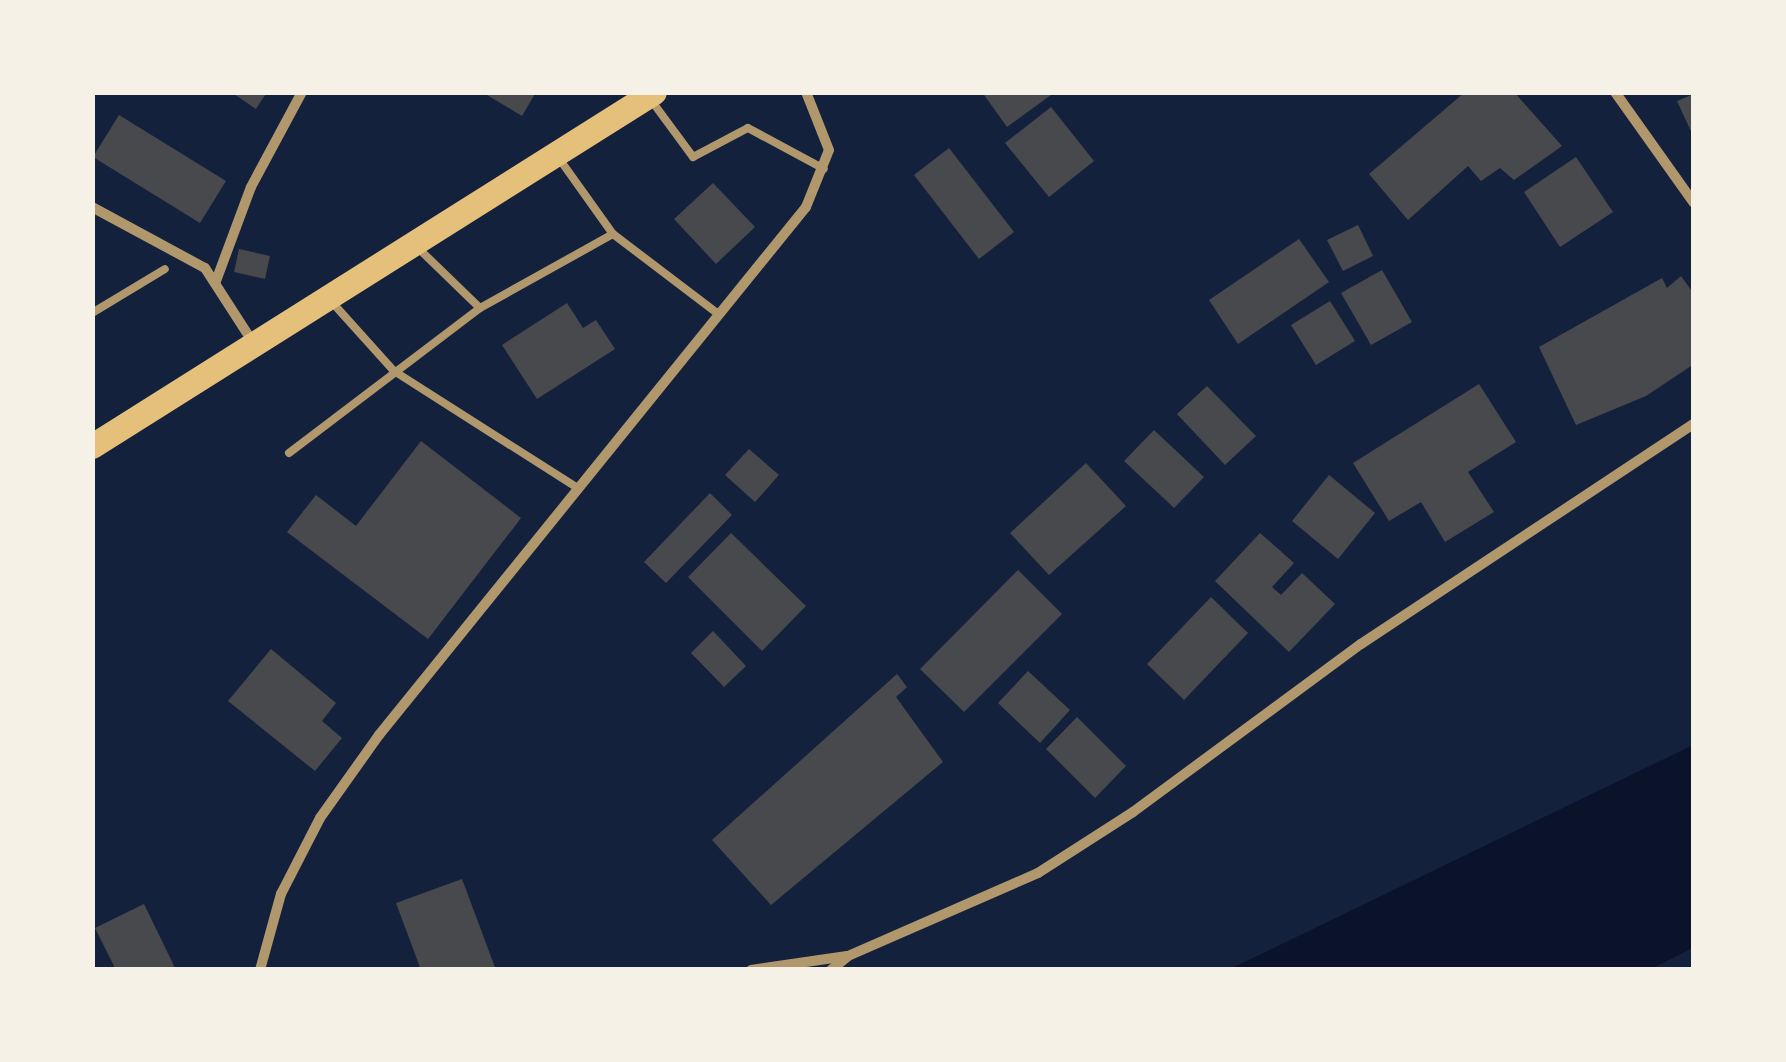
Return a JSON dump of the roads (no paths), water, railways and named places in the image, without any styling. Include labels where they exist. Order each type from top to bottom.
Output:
[{"type":"main road","points":[[92,446],[330,300],[651,94]]},
{"type":"street","points":[[216,281],[251,187],[302,92]]},
{"type":"street","points":[[260,970],[280,894],[320,818],[717,314],[806,208],[824,169],[825,136],[806,92]]},
{"type":"street","points":[[1615,92],[1694,202]]},
{"type":"street","points":[[92,207],[206,268],[256,346]]},
{"type":"street","points":[[830,970],[848,956],[1038,872],[1133,812],[1361,644],[1694,424]]},
{"type":"street","points":[[751,970],[848,956]]},
{"type":"lane","points":[[651,94],[692,158],[748,128],[824,169]]},
{"type":"lane","points":[[557,155],[613,234],[717,314]]},
{"type":"lane","points":[[289,453],[480,308],[613,234]]},
{"type":"lane","points":[[415,245],[480,308]]},
{"type":"lane","points":[[92,313],[165,270]]},
{"type":"lane","points":[[330,300],[394,371],[578,489]]},
{"type":"water","points":[[1693,745],[1693,948],[1651,969],[1230,969]]}]
